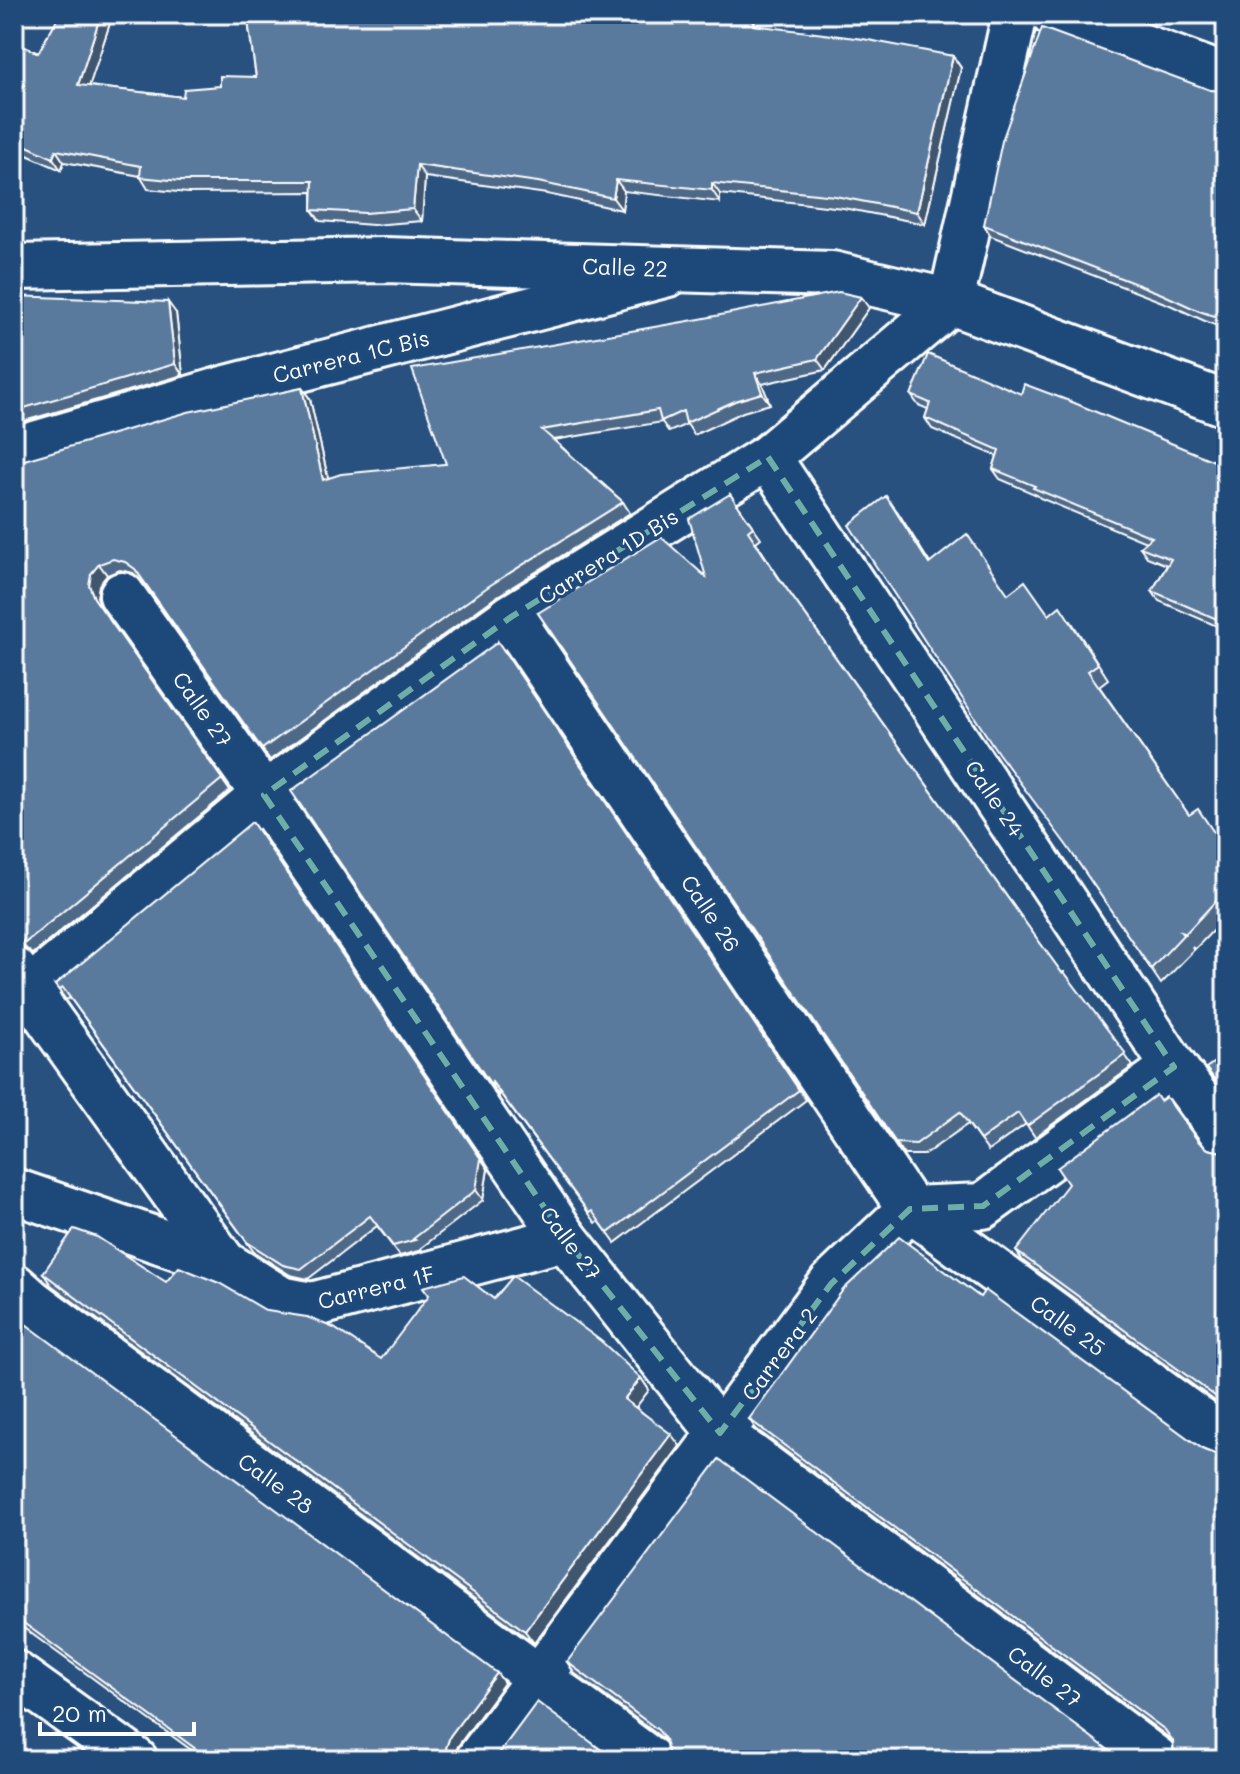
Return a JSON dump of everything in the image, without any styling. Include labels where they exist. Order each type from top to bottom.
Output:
[{"type":"street","points":[[951,302],[1015,14]]},
{"type":"street","points":[[1053,14],[1226,77]]},
{"type":"street","name":"Calle 22","points":[[21,258],[385,260],[832,274],[951,302],[1226,404]]},
{"type":"street","name":"Carrera 1C Bis","points":[[14,450],[223,389],[690,268]]},
{"type":"street","name":"Carrera 1D Bis","points":[[22,980],[264,795],[511,617],[768,457],[951,302]]},
{"type":"street","name":"Calle 24","points":[[768,457],[1174,1067],[1226,1137]]},
{"type":"street","name":"Calle 27","points":[[122,595],[264,795],[565,1238],[720,1433],[1157,1760]]},
{"type":"street","name":"Calle 26","points":[[511,617],[910,1209]]},
{"type":"street","points":[[22,980],[224,1263]]},
{"type":"street","points":[[910,1209],[983,1206],[1174,1067]]},
{"type":"street","name":"Carrera 1F","points":[[14,1191],[224,1263],[281,1299],[312,1305],[565,1238]]},
{"type":"street","name":"Carrera 2","points":[[478,1760],[831,1284],[910,1209]]},
{"type":"street","name":"Calle 25","points":[[910,1209],[1226,1440]]},
{"type":"street","name":"Calle 28","points":[[20,1305],[540,1678]]},
{"type":"street","points":[[14,1673],[135,1760]]},
{"type":"street","points":[[540,1678],[650,1760]]},
{"type":"highlighted area","points":[[768,457],[1174,1067],[983,1206],[910,1209],[831,1284],[720,1433],[565,1238],[264,795],[511,617]]},
{"type":"building","points":[[60,14],[101,14],[78,85],[183,97],[184,89],[220,86],[220,76],[256,77],[247,14],[708,14],[707,20],[753,20],[753,25],[863,39],[953,56],[917,212],[835,196],[712,183],[712,190],[616,180],[613,198],[538,182],[417,165],[413,209],[365,213],[312,210],[313,181],[180,181],[140,177],[141,166],[56,150],[53,158],[14,140],[14,42],[38,53]]},
{"type":"building","points":[[1042,28],[1210,90],[1226,89],[1226,320],[984,225],[1002,141]]},
{"type":"building","points":[[839,292],[861,297],[817,359],[755,373],[762,393],[735,401],[686,423],[683,411],[661,421],[658,410],[542,430],[623,502],[489,586],[262,749],[135,569],[113,559],[99,564],[91,574],[89,585],[94,598],[222,779],[25,943],[14,936],[14,463],[188,412],[302,388],[323,480],[341,474],[446,464],[412,369]]},
{"type":"building","points":[[14,296],[168,302],[175,364],[14,411]]},
{"type":"building","points":[[928,354],[1021,394],[1024,384],[1072,402],[1226,466],[1226,623],[1152,591],[1171,559],[1140,547],[1152,537],[993,469],[999,450],[925,418],[930,403],[911,395]]},
{"type":"building","points":[[730,494],[753,527],[748,531],[778,577],[1062,973],[1126,1054],[1027,1126],[1018,1113],[980,1140],[960,1112],[916,1144],[896,1143],[538,613],[661,537],[706,577],[689,519]]},
{"type":"building","points":[[886,496],[929,564],[967,534],[1008,594],[1025,581],[1049,615],[1060,606],[1098,664],[1088,671],[1189,815],[1198,809],[1226,850],[1226,890],[1185,934],[1181,932],[1183,935],[1151,969],[1067,846],[998,753],[849,525]]},
{"type":"building","points":[[498,642],[799,1090],[608,1233],[592,1211],[589,1213],[492,1082],[492,1086],[291,791]]},
{"type":"building","points":[[252,822],[481,1159],[476,1190],[415,1240],[393,1246],[370,1216],[301,1269],[283,1265],[247,1242],[63,988],[59,990],[55,985]]},
{"type":"building","points":[[1226,1054],[1226,1094],[1206,1068]]},
{"type":"building","points":[[1156,1095],[1160,1101],[1166,1097],[1199,1142],[1208,1149],[1226,1150],[1226,1404],[1016,1251],[1068,1184],[1057,1168]]},
{"type":"building","points":[[74,1229],[97,1237],[166,1282],[179,1267],[219,1283],[267,1311],[307,1317],[334,1328],[381,1359],[429,1295],[423,1287],[464,1276],[494,1299],[513,1276],[601,1341],[641,1378],[624,1399],[671,1434],[525,1631],[43,1273]]},
{"type":"building","points":[[899,1237],[980,1297],[985,1290],[1204,1450],[1217,1455],[1226,1453],[1226,1760],[1172,1760],[1173,1741],[1165,1730],[749,1419],[843,1290]]},
{"type":"building","points":[[14,1319],[19,1319],[497,1673],[450,1736],[446,1748],[448,1760],[211,1760],[14,1616]]},
{"type":"building","points":[[719,1459],[1122,1760],[664,1760],[668,1752],[665,1739],[658,1730],[567,1662]]},
{"type":"building","points":[[537,1702],[615,1760],[494,1760]]}]
